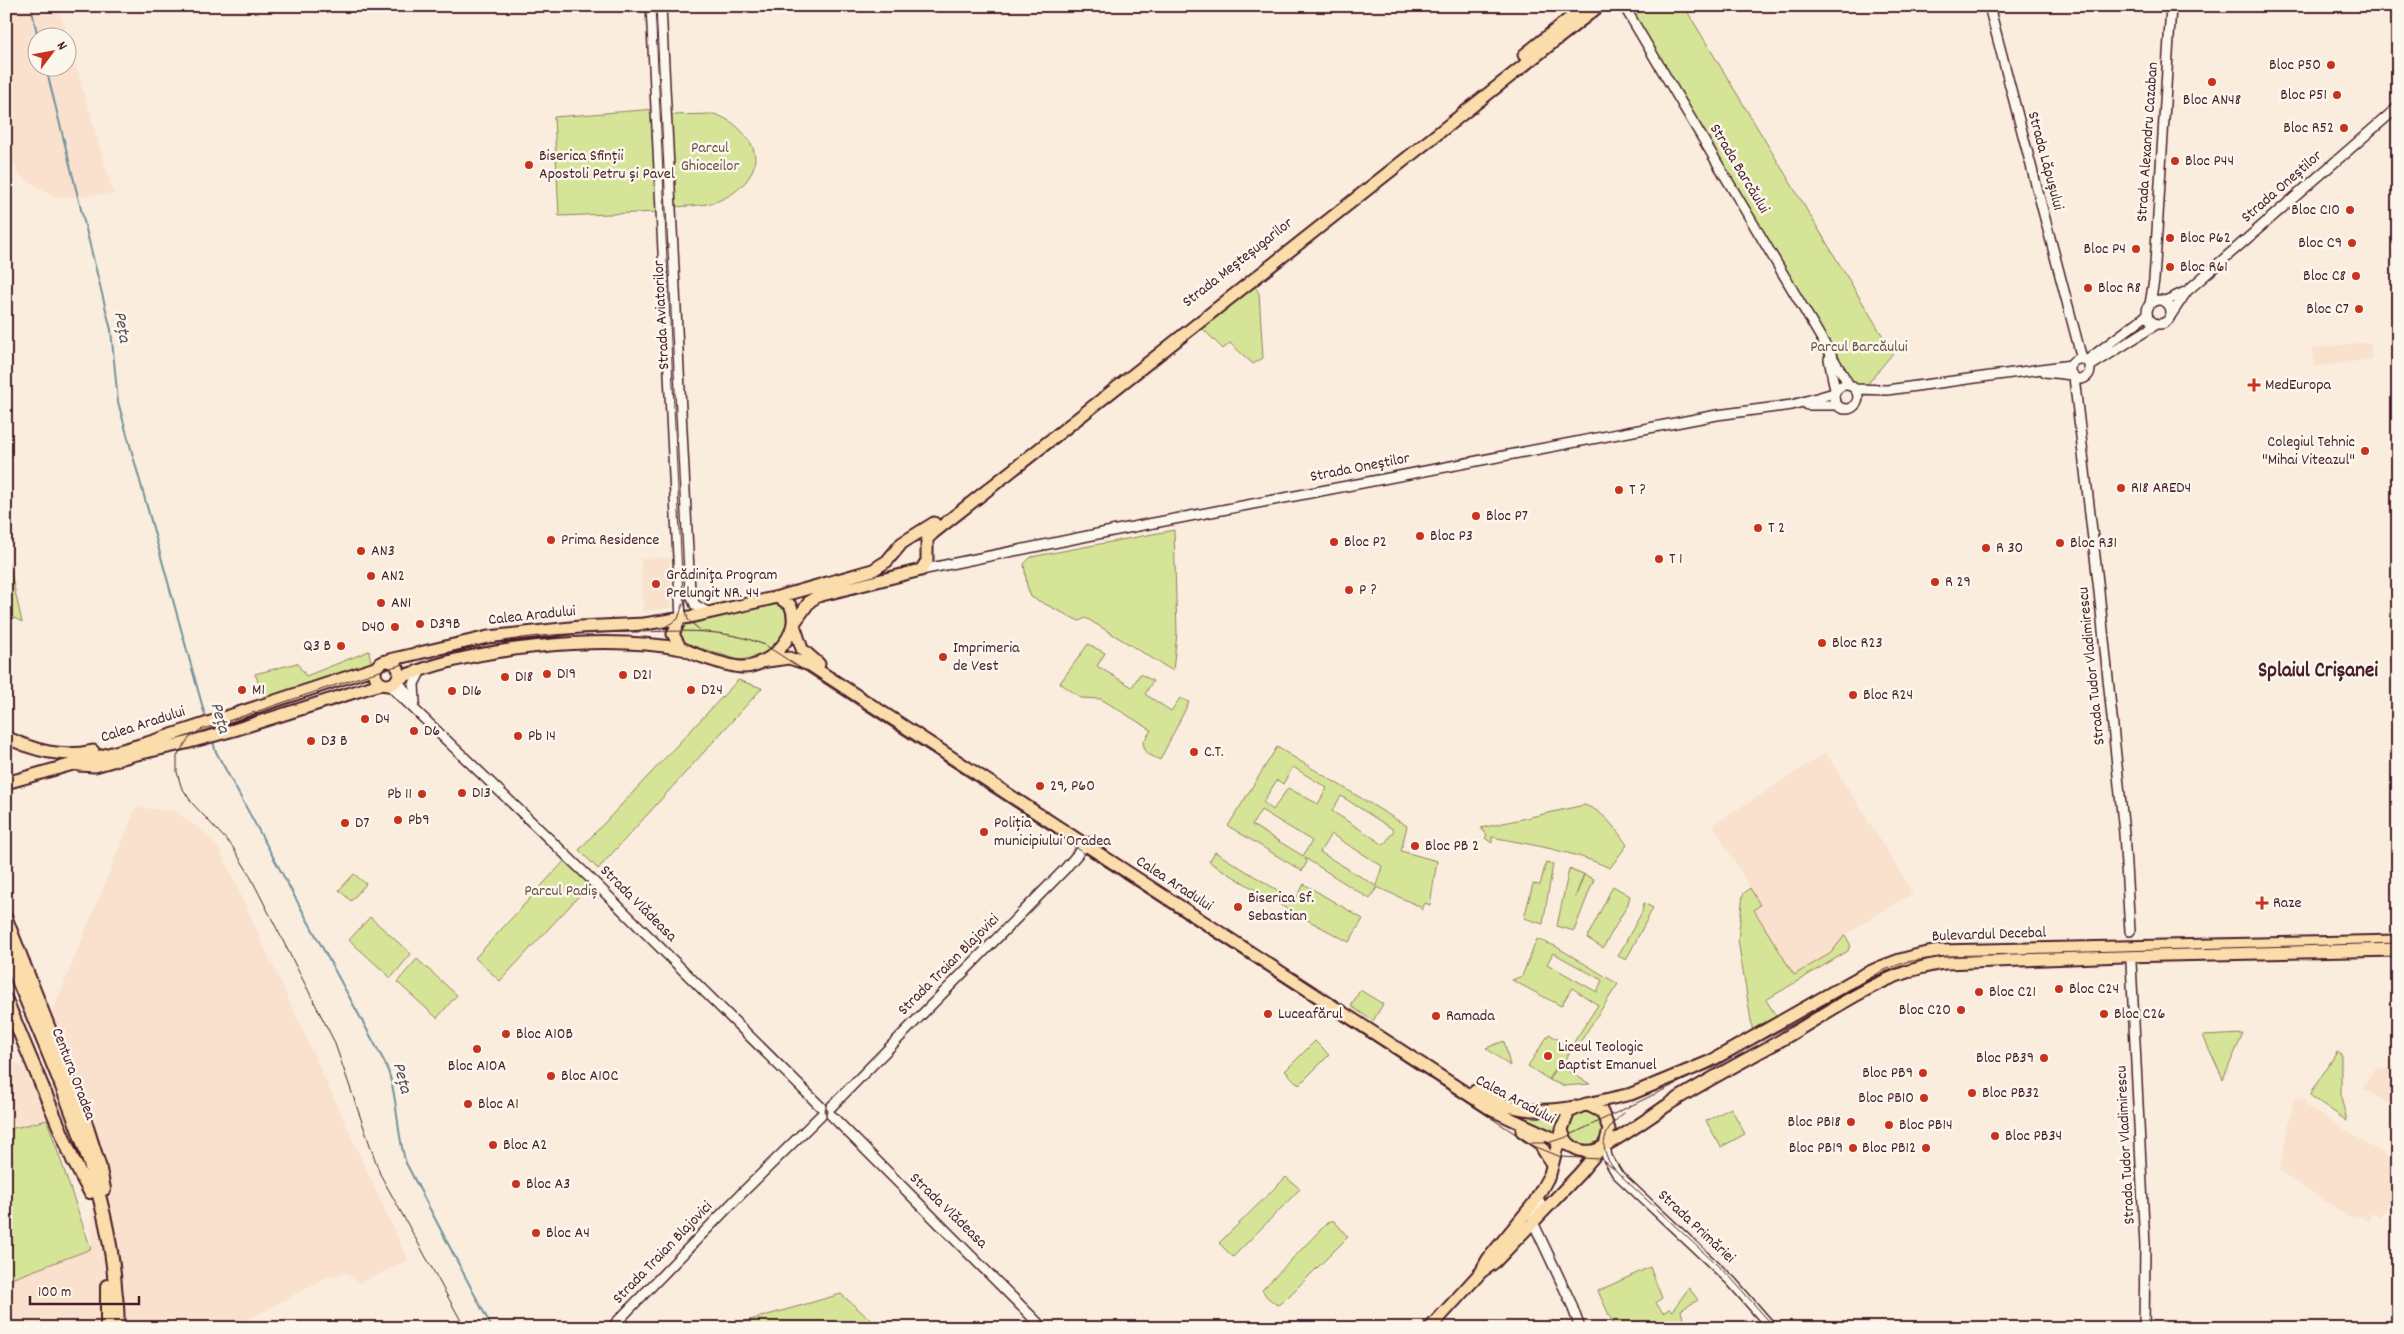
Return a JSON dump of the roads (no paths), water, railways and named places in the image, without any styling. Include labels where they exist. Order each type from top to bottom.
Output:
[{"type":"highway","points":[[6,919],[83,1115],[103,1180],[104,1211],[114,1273],[115,1326]]},
{"type":"highway","name":"Centura Oradea","points":[[6,951],[72,1115],[104,1211]]},
{"type":"highway","name":"Centura Oradea","points":[[6,965],[66,1119],[90,1192]]},
{"type":"highway","points":[[6,1000],[73,1160],[90,1192],[115,1326]]},
{"type":"main road","name":"Strada Meșteșugarilor","points":[[908,541],[929,527],[1585,6]]},
{"type":"main road","name":"Strada Meșteșugarilor","points":[[927,562],[927,540],[933,533],[1599,6]]},
{"type":"main road","points":[[778,597],[866,573],[882,565],[902,543],[908,541],[918,542],[927,562],[916,573],[906,573],[816,597],[803,609],[794,624]]},
{"type":"main road","points":[[895,552],[895,562],[906,573]]},
{"type":"main road","name":"Calea Aradului","points":[[6,783],[130,747],[375,668],[382,661],[488,637],[580,626],[644,624],[680,619],[778,597],[790,605],[800,646],[811,658],[1086,844],[1481,1094],[1498,1103],[1531,1110],[1551,1111],[1583,1105]]},
{"type":"main road","points":[[680,619],[674,629],[673,636],[682,649]]},
{"type":"main road","name":"Calea Aradului","points":[[760,662],[781,646],[794,624]]},
{"type":"main road","name":"Calea Aradului","points":[[72,764],[95,766],[224,733],[391,682],[421,670],[502,651],[588,643],[646,643],[682,649],[739,667],[790,658],[810,665],[1492,1110],[1572,1146]]},
{"type":"main road","points":[[375,668],[375,677],[391,682],[398,668],[389,660]]},
{"type":"main road","points":[[6,737],[35,750],[60,754],[130,747]]},
{"type":"main road","name":"Bulevardul Decebal","points":[[1583,1105],[1631,1094],[1712,1061],[1884,964],[1920,954],[1939,951],[2398,941]]},
{"type":"main road","name":"Bulevardul Decebal","points":[[1430,1328],[1481,1272],[1495,1262],[1603,1146],[1685,1094],[1868,990],[1899,975],[1945,963],[2123,956],[2398,950]]},
{"type":"main road","points":[[1583,1105],[1599,1109],[1606,1118],[1609,1129],[1603,1146],[1589,1151],[1572,1146],[1564,1138],[1562,1129],[1566,1116],[1583,1105]]},
{"type":"main road","points":[[1492,1110],[1540,1143],[1551,1168]]},
{"type":"main road","name":"Bulevardul Decebal","points":[[1481,1272],[1488,1259],[1534,1203],[1551,1168],[1562,1129]]},
{"type":"street","name":"Strada Aviatorilor","points":[[651,6],[680,619]]},
{"type":"street","name":"Strada Aviatorilor","points":[[661,6],[690,592],[695,605],[708,613]]},
{"type":"street","name":"Strada Barcăului","points":[[1624,6],[1798,297],[1826,349],[1852,387]]},
{"type":"street","name":"Strada Lăpușului","points":[[1989,6],[2082,365],[2073,376]]},
{"type":"street","name":"Strada Alexandru Cazaban","points":[[2150,304],[2154,280],[2171,6]]},
{"type":"street","name":"Strada Oneștilor","points":[[2171,315],[2187,291],[2398,107]]},
{"type":"street","name":"Strada Alexandru Cazaban","points":[[2154,280],[2164,301]]},
{"type":"street","name":"Strada Oneștilor","points":[[2164,301],[2187,291]]},
{"type":"street","points":[[1887,390],[1842,385],[1835,391],[1837,405],[1848,409],[1858,400],[1887,390],[1964,378],[2082,365],[2157,324],[2167,322],[2171,315],[2170,307],[2164,301],[2155,300],[2150,304],[2147,315],[2082,365],[2080,379],[2073,376],[2030,371]]},
{"type":"street","points":[[2147,315],[2150,321],[2157,324]]},
{"type":"street","name":"Strada Barcăului","points":[[1826,349],[1835,391]]},
{"type":"street","name":"Strada Tudor Vladimirescu","points":[[2078,397],[2082,365]]},
{"type":"street","name":"Strada Tudor Vladimirescu","points":[[2073,376],[2078,397],[2124,833],[2130,931]]},
{"type":"street","points":[[1852,387],[1858,400]]},
{"type":"street","name":"Strada Oneștilor","points":[[1792,405],[1835,391]]},
{"type":"street","name":"Strada Oneștilor","points":[[927,562],[1717,416],[1792,405],[1837,405]]},
{"type":"street","points":[[416,705],[414,684],[421,670]]},
{"type":"street","name":"Strada Vlădeasa","points":[[391,682],[416,705],[432,725]]},
{"type":"street","name":"Strada Vlădeasa","points":[[391,682],[432,725],[826,1111],[1043,1328]]},
{"type":"street","name":"Strada Traian Blajovici","points":[[612,1328],[742,1193],[826,1111],[1064,870],[1086,844]]},
{"type":"street","name":"Strada Tudor Vladimirescu","points":[[2131,962],[2145,1246],[2144,1328]]},
{"type":"street","name":"Strada Primăriei","points":[[1603,1146],[1607,1158],[1617,1174],[1731,1281],[1772,1328]]},
{"type":"street","name":"Bulevardul Decebal","points":[[1533,1222],[1535,1210],[1550,1183],[1551,1168]]},
{"type":"street","points":[[1533,1222],[1571,1303],[1580,1328]]},
{"type":"waterway","name":"Peța","points":[[31,6],[36,28]]},
{"type":"waterway","name":"Peța","points":[[48,78],[111,330],[118,402],[206,719]]},
{"type":"waterway","name":"Peța","points":[[213,740],[215,750],[384,1061],[395,1098],[400,1137],[406,1163],[492,1328]]},
{"type":"tram line","points":[[655,6],[683,596],[688,620],[701,631]]},
{"type":"tram line","points":[[660,630],[678,619],[683,604]]},
{"type":"tram line","points":[[465,1328],[380,1174],[334,1041],[248,872],[232,846],[192,803],[181,786],[177,772],[177,756],[189,738],[200,730],[353,679],[469,647],[509,640],[573,634],[686,631],[718,633],[765,645],[1534,1146],[1561,1157],[1601,1159],[1614,1169]]},
{"type":"tram line","points":[[1532,1143],[1547,1143],[1564,1138],[1711,1067],[1793,1024],[1882,971],[1906,962],[1946,956],[2398,943]]},
{"type":"tram line","points":[[1624,1113],[1610,1127],[1604,1142],[1607,1158],[1612,1166],[1731,1278],[1775,1328]]},
{"type":"place","name":"Bloc P50","points":[[2331,65]]},
{"type":"place","name":"Bloc AN48","points":[[2212,82]]},
{"type":"place","name":"Bloc P51","points":[[2337,95]]},
{"type":"place","name":"Bloc R52","points":[[2344,128]]},
{"type":"place","name":"Bloc P44","points":[[2175,161]]},
{"type":"place","name":"Biserica Sfinții Apostoli Petru și Pavel","points":[[529,165]]},
{"type":"place","name":"Bloc C10","points":[[2350,210]]},
{"type":"place","name":"Bloc P62","points":[[2170,238]]},
{"type":"place","name":"Bloc C9","points":[[2352,243]]},
{"type":"place","name":"Bloc P4","points":[[2136,249]]},
{"type":"place","name":"Bloc R61","points":[[2170,267]]},
{"type":"place","name":"Bloc C8","points":[[2356,276]]},
{"type":"place","name":"Bloc R8","points":[[2088,288]]},
{"type":"place","name":"Bloc C7","points":[[2359,309]]},
{"type":"place","name":"MedEuropa","points":[[2254,385]]},
{"type":"place","name":"Colegiul Tehnic \"Mihai Viteazul\"","points":[[2365,451]]},
{"type":"place","name":"R18 ARED4","points":[[2121,488]]},
{"type":"place","name":"T ?","points":[[1619,490]]},
{"type":"place","name":"Bloc P7","points":[[1476,516]]},
{"type":"place","name":"T 2","points":[[1758,528]]},
{"type":"place","name":"Bloc P3","points":[[1420,536]]},
{"type":"place","name":"Prima Residence","points":[[551,540]]},
{"type":"place","name":"Bloc P2","points":[[1334,542]]},
{"type":"place","name":"Bloc R31","points":[[2060,543]]},
{"type":"place","name":"R 30","points":[[1986,548]]},
{"type":"place","name":"AN3","points":[[361,551]]},
{"type":"place","name":"T 1","points":[[1659,559]]},
{"type":"place","name":"AN2","points":[[371,576]]},
{"type":"place","name":"R 29","points":[[1935,582]]},
{"type":"place","name":"Grădiniţa Program Prelungit NR. 44","points":[[656,584]]},
{"type":"place","name":"P ?","points":[[1349,590]]},
{"type":"place","name":"AN1","points":[[381,603]]},
{"type":"place","name":"D39B","points":[[420,624]]},
{"type":"place","name":"D40","points":[[395,627]]},
{"type":"place","name":"Bloc R23","points":[[1822,643]]},
{"type":"place","name":"Q3 B","points":[[341,646]]},
{"type":"place","name":"Imprimeria de Vest","points":[[943,657]]},
{"type":"place","name":"D19","points":[[547,674]]},
{"type":"place","name":"D21","points":[[623,675]]},
{"type":"place","name":"D18","points":[[505,677]]},
{"type":"place","name":"M1","points":[[242,690]]},
{"type":"place","name":"D24","points":[[691,690]]},
{"type":"place","name":"D16","points":[[452,691]]},
{"type":"place","name":"Bloc R24","points":[[1853,695]]},
{"type":"place","name":"D4","points":[[365,719]]},
{"type":"place","name":"D6","points":[[414,731]]},
{"type":"place","name":"Pb 14","points":[[518,736]]},
{"type":"place","name":"D3 B","points":[[311,741]]},
{"type":"place","name":"C.T.","points":[[1194,752]]},
{"type":"place","name":"29, P60","points":[[1040,786]]},
{"type":"place","name":"D13","points":[[462,793]]},
{"type":"place","name":"Pb 11","points":[[422,794]]},
{"type":"place","name":"Pb9","points":[[398,820]]},
{"type":"place","name":"D7","points":[[345,823]]},
{"type":"place","name":"Poliția municipiului Oradea","points":[[984,832]]},
{"type":"place","name":"Bloc PB 2","points":[[1415,846]]},
{"type":"place","name":"Raze","points":[[2262,903]]},
{"type":"place","name":"Biserica Sf. Sebastian","points":[[1238,907]]},
{"type":"place","name":"Bloc C24","points":[[2059,989]]},
{"type":"place","name":"Bloc C21","points":[[1979,992]]},
{"type":"place","name":"Bloc C20","points":[[1961,1010]]},
{"type":"place","name":"Luceafărul","points":[[1268,1014]]},
{"type":"place","name":"Bloc C26","points":[[2104,1014]]},
{"type":"place","name":"Ramada","points":[[1436,1016]]},
{"type":"place","name":"Bloc A10B","points":[[506,1034]]},
{"type":"place","name":"Bloc A10A","points":[[477,1049]]},
{"type":"place","name":"Liceul Teologic Baptist Emanuel","points":[[1548,1056]]},
{"type":"place","name":"Bloc PB39","points":[[2044,1058]]},
{"type":"place","name":"Bloc PB9","points":[[1923,1073]]},
{"type":"place","name":"Bloc A10C","points":[[551,1076]]},
{"type":"place","name":"Bloc PB32","points":[[1972,1093]]},
{"type":"place","name":"Bloc PB10","points":[[1924,1098]]},
{"type":"place","name":"Bloc A1","points":[[468,1104]]},
{"type":"place","name":"Bloc PB18","points":[[1851,1122]]},
{"type":"place","name":"Bloc PB14","points":[[1889,1125]]},
{"type":"place","name":"Bloc PB34","points":[[1995,1136]]},
{"type":"place","name":"Bloc A2","points":[[493,1145]]},
{"type":"place","name":"Bloc PB19","points":[[1853,1148]]},
{"type":"place","name":"Bloc PB12","points":[[1926,1148]]},
{"type":"place","name":"Bloc A3","points":[[516,1184]]},
{"type":"place","name":"Bloc A4","points":[[536,1233]]},
{"type":"district","name":"Splaiul Crișanei","points":[[2318,672]]},
{"type":"park label","name":"Parcul Ghioceilor","points":[[710,157]]},
{"type":"park label","name":"Parcul Barcăului","points":[[1859,347]]},
{"type":"park label","name":"Parcul Padiș","points":[[561,891]]}]
